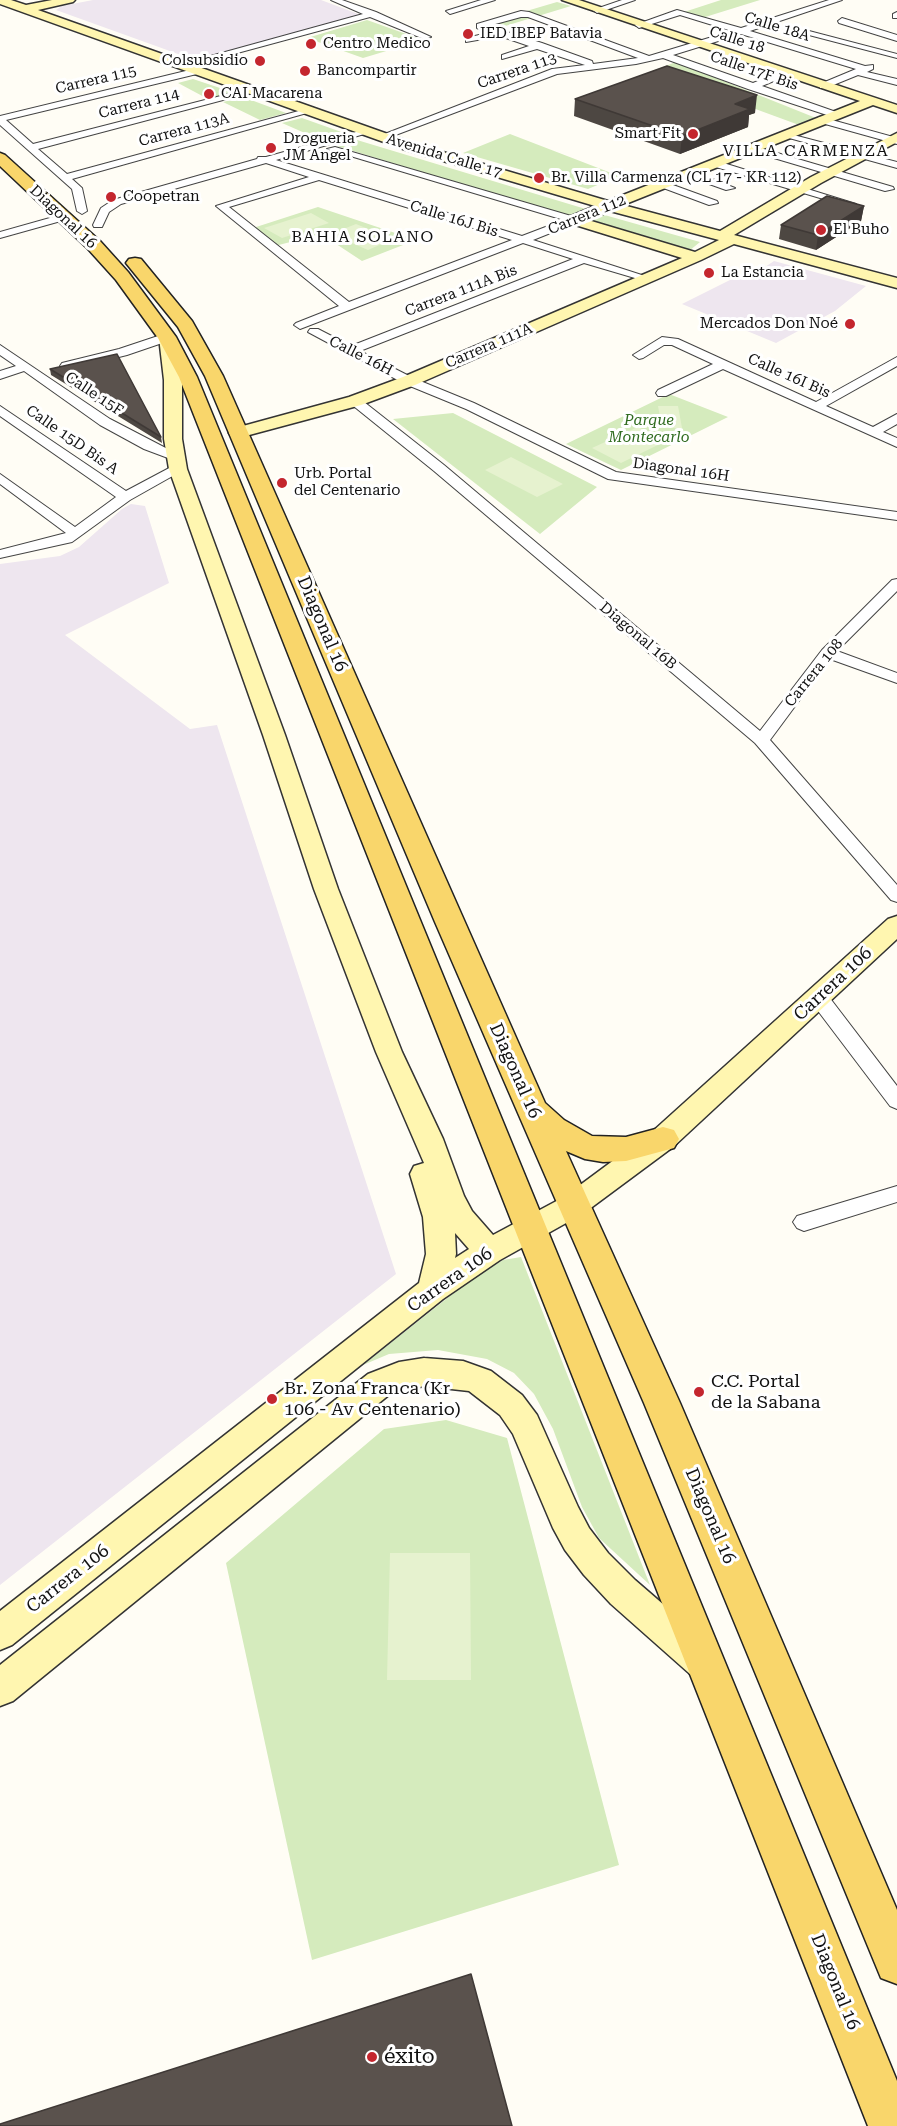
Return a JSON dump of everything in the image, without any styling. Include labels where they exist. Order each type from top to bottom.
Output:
[{"type":"main road","name":"Diagonal 16","points":[[0,136],[88,211],[137,265],[186,325],[204,354],[680,1447],[897,1962]]},
{"type":"main road","name":"Diagonal 16","points":[[0,158],[88,211],[122,276],[167,338],[188,377],[892,2126]]},
{"type":"main road","points":[[531,1107],[553,1128],[585,1147],[626,1149],[663,1139]]},
{"type":"street","name":"Avenida Calle 17","points":[[0,0],[366,132],[609,206],[897,283]]},
{"type":"street","points":[[26,9],[69,0]]},
{"type":"street","points":[[335,0],[427,37]]},
{"type":"street","points":[[450,12],[491,0]]},
{"type":"street","name":"Calle 18","points":[[568,0],[698,45],[897,109]]},
{"type":"street","points":[[597,10],[631,0]]},
{"type":"street","name":"Carrera 113","points":[[382,137],[541,75],[565,69],[649,59],[838,0]]},
{"type":"street","name":"Calle 18A","points":[[639,25],[680,12],[897,82]]},
{"type":"street","points":[[182,65],[373,14]]},
{"type":"street","points":[[596,65],[539,45],[494,33],[480,26],[521,14],[529,15],[649,59]]},
{"type":"street","points":[[842,21],[897,38]]},
{"type":"street","points":[[469,40],[494,33]]},
{"type":"street","points":[[812,33],[895,58]]},
{"type":"street","points":[[505,57],[539,45]]},
{"type":"street","name":"Calle 17F Bis","points":[[664,55],[836,115]]},
{"type":"street","points":[[823,86],[895,58]]},
{"type":"street","name":"Carrera 115","points":[[0,119],[198,71]]},
{"type":"street","points":[[751,87],[785,73]]},
{"type":"street","name":"Carrera 114","points":[[33,147],[252,91]]},
{"type":"street","name":"Carrera 112","points":[[300,325],[574,220],[872,101]]},
{"type":"street","name":"Carrera 113A","points":[[67,177],[309,111]]},
{"type":"street","name":"Diagonal 16","points":[[0,119],[67,177],[76,188],[88,211]]},
{"type":"street","points":[[821,120],[895,139]]},
{"type":"street","points":[[0,235],[262,159],[366,132]]},
{"type":"street","points":[[785,134],[897,165]]},
{"type":"street","name":"Carrera 111A","points":[[238,433],[355,401],[409,381],[696,257],[801,189],[895,139]]},
{"type":"street","points":[[750,148],[889,189]]},
{"type":"street","name":"Calle 16J Bis","points":[[332,149],[696,257]]},
{"type":"street","name":"Calle 16J Bis","points":[[262,159],[645,279]]},
{"type":"street","points":[[713,163],[859,207]]},
{"type":"street","points":[[688,173],[730,188]]},
{"type":"street","points":[[319,177],[220,206],[348,306]]},
{"type":"street","points":[[662,184],[713,203]]},
{"type":"street","points":[[88,211],[105,210],[117,202]]},
{"type":"street","name":"Carrera 111A Bis","points":[[350,351],[583,259]]},
{"type":"street","name":"Calle 16H","points":[[314,332],[409,381]]},
{"type":"street","points":[[0,375],[123,352],[167,338]]},
{"type":"street","name":"Diagonal 16","points":[[167,338],[173,380],[172,409],[177,463],[326,889],[389,1052],[461,1219],[489,1251]]},
{"type":"street","name":"Calle 16I Bis","points":[[639,355],[668,340],[897,443]]},
{"type":"street","name":"Calle 15F","points":[[0,349],[105,423],[177,463]]},
{"type":"street","points":[[818,406],[897,361]]},
{"type":"street","points":[[662,393],[723,364]]},
{"type":"street","name":"Diagonal 16H","points":[[409,381],[470,406],[613,476],[897,516]]},
{"type":"street","name":"Diagonal 16B","points":[[355,401],[454,481],[761,740],[897,896]]},
{"type":"street","name":"Calle 15D Bis A","points":[[0,410],[125,497]]},
{"type":"street","points":[[873,433],[897,418]]},
{"type":"street","points":[[2,552],[67,539],[177,463]]},
{"type":"street","points":[[0,478],[75,533]]},
{"type":"street","name":"Carrera 108","points":[[761,740],[827,653],[897,583]]},
{"type":"street","points":[[827,653],[897,678]]},
{"type":"street","name":"Carrera 106","points":[[0,1633],[432,1290],[489,1251],[574,1205],[663,1139],[897,925]]},
{"type":"street","points":[[819,998],[897,1101]]},
{"type":"street","name":"Diagonal 16","points":[[389,1052],[410,1133],[438,1217],[441,1254],[432,1290]]},
{"type":"street","points":[[804,1222],[897,1194]]},
{"type":"street","points":[[0,1688],[379,1384],[399,1376],[424,1372],[463,1375],[480,1381],[511,1405],[526,1425],[565,1517],[577,1539],[596,1564],[623,1592],[709,1668]]},
{"type":"shaded area","points":[[93,0],[321,0],[361,15],[202,59],[192,59],[56,10],[62,6]]},
{"type":"shaded area","points":[[774,261],[866,286],[835,311],[776,343],[682,304],[752,269],[759,271]]},
{"type":"shaded area","points":[[131,504],[145,506],[169,583],[65,635],[190,729],[217,725],[396,1274],[0,1585],[0,564],[60,556],[79,547],[122,509]]},
{"type":"green space","points":[[721,0],[760,0],[702,18],[684,12]]},
{"type":"green space","points":[[557,2],[571,6],[492,30],[479,25]]},
{"type":"green space","points":[[367,20],[423,40],[363,58],[307,38]]},
{"type":"green space","points":[[676,62],[816,118],[799,125],[652,71]]},
{"type":"green space","points":[[193,79],[232,92],[208,99],[178,83]]},
{"type":"green space","points":[[243,97],[286,113],[260,120],[223,102]]},
{"type":"green space","points":[[302,118],[347,134],[323,141],[282,123]]},
{"type":"green space","points":[[510,134],[619,176],[588,189],[463,153]]},
{"type":"green space","points":[[357,140],[589,210],[572,218],[337,146]]},
{"type":"green space","points":[[318,207],[416,240],[362,261],[321,234],[275,246],[253,228]]},
{"type":"green space","points":[[311,213],[329,223],[282,238],[264,228]]},
{"type":"green space","points":[[601,214],[700,242],[689,251],[591,222]]},
{"type":"green space","points":[[356,224],[393,239],[368,250],[331,234]]},
{"type":"green space","name":"Parque Montecarlo","points":[[669,394],[728,417],[621,470],[566,444]]},
{"type":"green space","points":[[658,406],[678,406],[682,428],[662,428]]},
{"type":"green space","points":[[453,413],[597,487],[540,534],[393,419]]},
{"type":"green space","points":[[638,427],[666,441],[621,463],[592,448]]},
{"type":"green space","points":[[511,457],[563,484],[537,497],[485,470]]},
{"type":"green space","points":[[521,1257],[650,1585],[599,1538],[582,1507],[553,1429],[534,1394],[514,1373],[487,1359],[438,1350],[389,1354],[363,1365],[470,1280],[503,1260]]},
{"type":"green space","points":[[446,1420],[507,1438],[619,1865],[312,1960],[226,1563],[384,1429]]},
{"type":"green space","points":[[390,1553],[470,1553],[471,1680],[387,1680]]},
{"type":"building","points":[[667,66],[757,95],[735,104],[750,109],[682,136],[575,99]]},
{"type":"building","points":[[827,196],[864,206],[818,235],[781,225]]},
{"type":"building","points":[[117,354],[161,437],[50,369]]},
{"type":"building","name":"éxito","points":[[471,1974],[512,2126],[0,2126],[0,2124]]},
{"type":"place","name":"IED IBEP Batavia","points":[[468,34]]},
{"type":"place","name":"Centro Medico","points":[[311,44]]},
{"type":"place","name":"Colsubsidio","points":[[260,61]]},
{"type":"place","name":"Bancompartir","points":[[305,71]]},
{"type":"place","name":"CAI Macarena","points":[[209,94]]},
{"type":"place","name":"Smart Fit","points":[[693,134]]},
{"type":"place","name":"Drogueria JM Angel","points":[[271,148]]},
{"type":"place","name":"Br. Villa Carmenza (CL 17 - KR 112)","points":[[539,178]]},
{"type":"place","name":"Coopetran","points":[[111,197]]},
{"type":"place","name":"El Buho","points":[[821,230]]},
{"type":"place","name":"La Estancia","points":[[709,273]]},
{"type":"place","name":"Mercados Don Noé","points":[[850,324]]},
{"type":"place","name":"Urb. Portal del Centenario","points":[[282,483]]},
{"type":"place","name":"C.C. Portal de la Sabana","points":[[699,1392]]},
{"type":"place","name":"Br. Zona Franca (Kr 106 - Av Centenario)","points":[[272,1399]]},
{"type":"place","name":"éxito","points":[[372,2057]]},
{"type":"district","name":"VILLA CARMENZA","points":[[806,151]]},
{"type":"district","name":"BAHIA SOLANO","points":[[363,237]]}]
